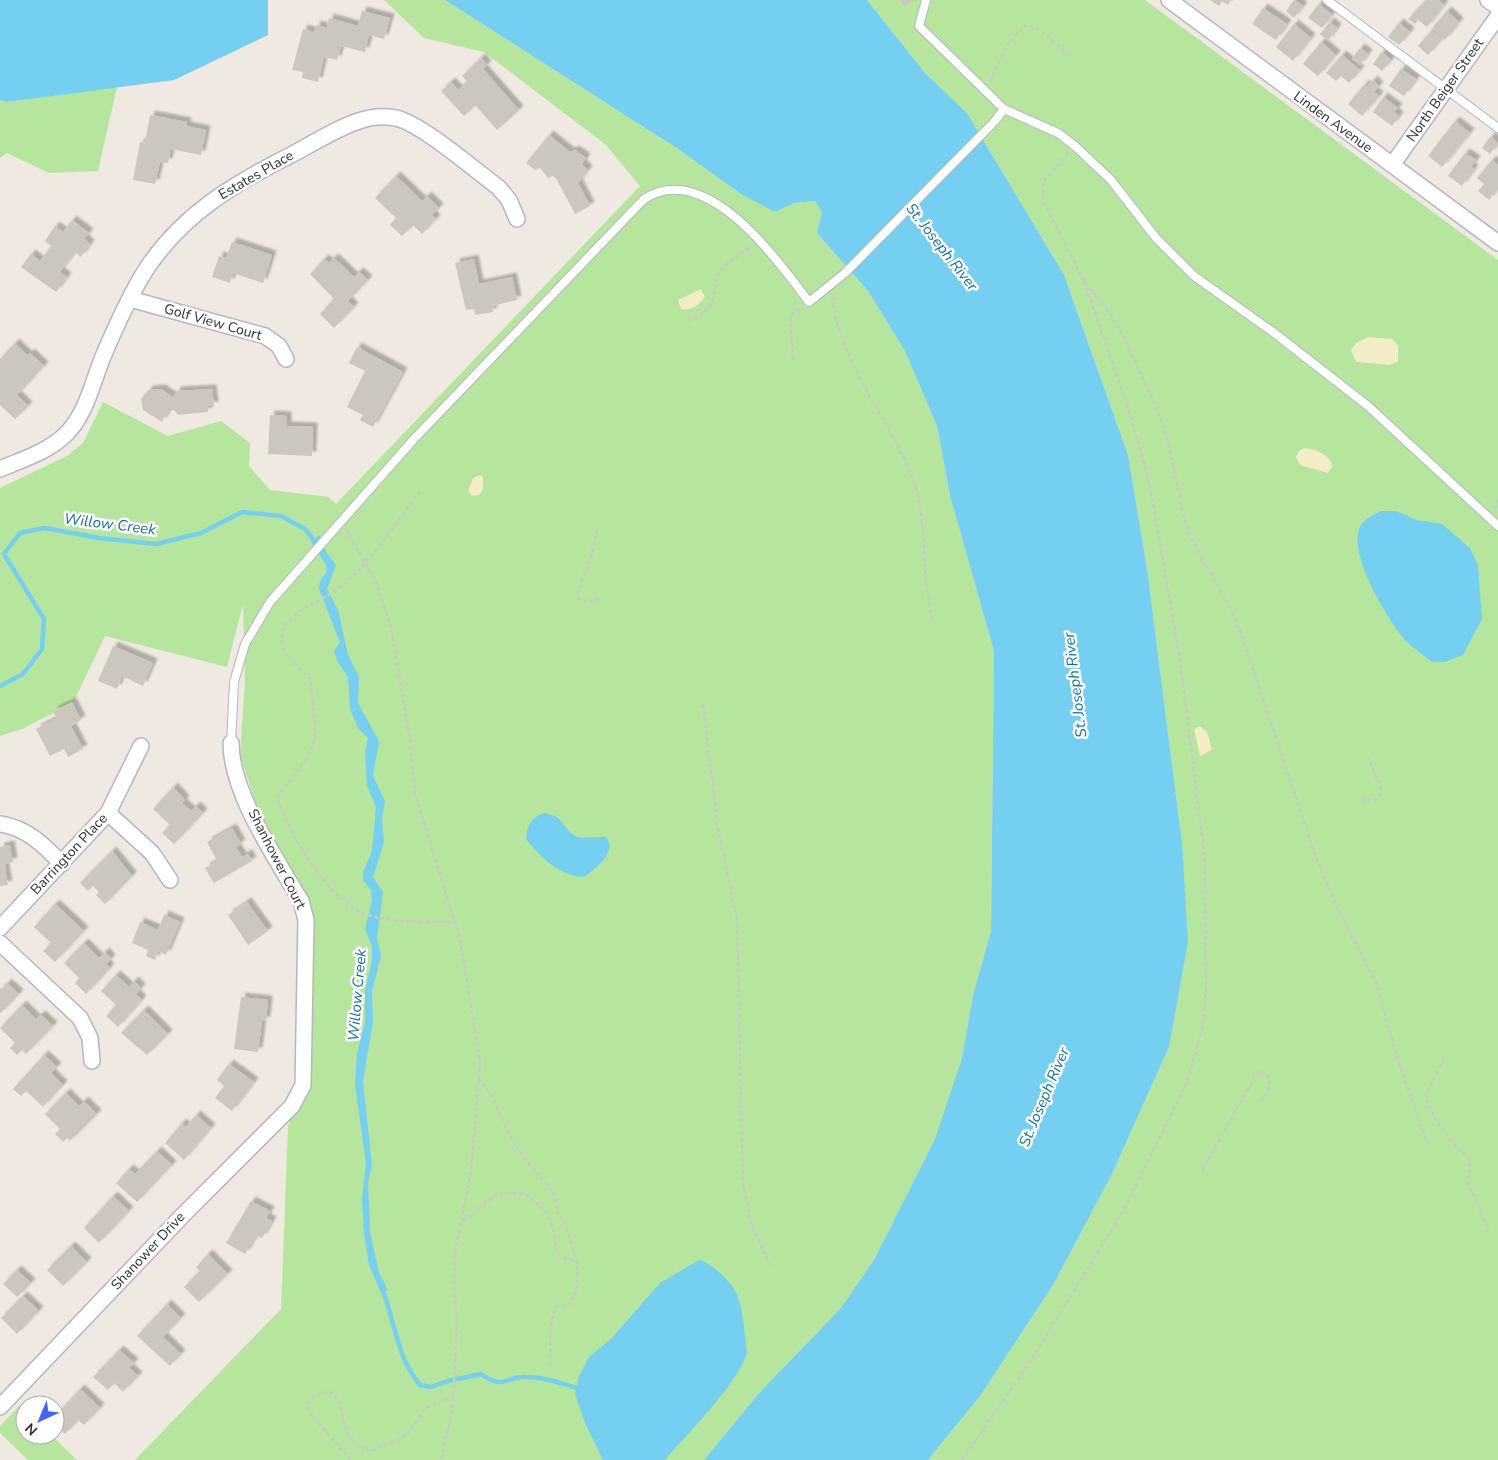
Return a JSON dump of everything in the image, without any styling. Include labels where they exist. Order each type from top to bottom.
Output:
[{"type":"street","name":"Linden Avenue","points":[[1169,0],[1498,243]]},
{"type":"street","points":[[1488,0],[1498,7]]},
{"type":"street","name":"North Beiger Street","points":[[1392,165],[1498,16]]},
{"type":"street","name":"Estates Place","points":[[0,469],[47,448],[71,430],[80,414],[109,343],[146,269],[180,228],[227,189],[357,121],[374,117],[396,118],[417,128],[499,188],[509,200],[517,219]]},
{"type":"street","name":"Golf View Court","points":[[130,299],[265,336],[279,346],[286,359]]},
{"type":"street","name":"Shanhower Court","points":[[231,743],[231,758],[241,790],[301,901],[306,920],[303,1085],[298,1098]]},
{"type":"street","name":"Barrington Place","points":[[0,928],[108,813],[141,746]]},
{"type":"street","points":[[108,813],[152,853],[170,880]]},
{"type":"street","points":[[0,824],[31,835],[62,864]]},
{"type":"street","points":[[0,943],[80,1018],[90,1038],[92,1061]]},
{"type":"street","name":"Shanower Drive","points":[[0,1407],[184,1214],[298,1098]]},
{"type":"lane","points":[[926,0],[919,26],[1004,109],[1058,133],[1074,146],[1111,180],[1156,238],[1194,276],[1273,332],[1368,406],[1498,526]]},
{"type":"lane","points":[[1326,0],[1447,88],[1498,128]]},
{"type":"lane","points":[[231,743],[234,682],[245,644],[270,602],[465,384],[644,199],[659,191],[687,191],[706,198],[724,210],[758,240],[785,268],[809,302],[845,273],[994,122],[1004,109]]},
{"type":"path","points":[[985,89],[1008,44],[1025,25],[1045,33],[1070,57]]},
{"type":"path","points":[[962,1460],[1033,1357],[1123,1212],[1188,1080],[1202,1028],[1206,992],[1204,860],[1180,660],[1148,477],[1128,408],[1084,281],[1049,216],[1042,191],[1043,182],[1074,146]]},
{"type":"path","points":[[688,321],[703,313],[712,304],[717,277],[722,268],[758,240]]},
{"type":"path","points":[[835,281],[834,308],[852,362],[898,444],[909,468],[917,493],[923,522],[925,567],[932,622]]},
{"type":"path","points":[[1084,281],[1116,322],[1156,406],[1168,440],[1185,521],[1232,611],[1244,639],[1316,857],[1339,911],[1376,983],[1396,1054],[1427,1142]]},
{"type":"path","points":[[793,360],[790,316],[809,302]]},
{"type":"path","points":[[420,491],[365,561],[332,592],[291,620],[282,632],[283,648],[288,658],[310,678],[314,717],[313,745],[304,762],[277,798],[298,843],[316,870],[332,890],[362,913],[386,920],[455,922]]},
{"type":"path","points":[[340,523],[352,538],[376,582],[390,623],[410,739],[415,793],[455,922],[466,965],[480,1062],[471,1173],[455,1251],[457,1321],[454,1394],[441,1460]]},
{"type":"path","points":[[597,529],[591,559],[577,593],[580,599],[591,602],[599,600]]},
{"type":"path","points":[[703,705],[718,828],[737,920],[743,1183],[751,1223],[770,1264]]},
{"type":"path","points":[[1361,800],[1375,800],[1380,795],[1381,788],[1368,758]]},
{"type":"path","points":[[1444,1059],[1426,1096],[1429,1106],[1453,1145],[1470,1160],[1470,1174],[1467,1180],[1489,1231]]},
{"type":"path","points":[[1202,1171],[1256,1075],[1263,1071],[1270,1080],[1269,1090],[1262,1100]]},
{"type":"path","points":[[478,1079],[493,1098],[507,1131],[524,1158],[554,1193],[558,1213],[565,1223],[576,1258],[577,1287],[573,1301],[565,1306],[556,1306],[552,1317],[551,1370]]},
{"type":"path","points":[[462,1222],[496,1195],[529,1196],[548,1214],[554,1230],[556,1249],[559,1255],[566,1259],[576,1258]]},
{"type":"path","points":[[350,1460],[312,1416],[308,1406],[310,1399],[321,1393],[331,1392],[335,1396],[344,1426],[351,1440],[358,1447],[370,1451],[398,1440],[409,1432],[424,1409],[454,1394]]},
{"type":"green space","points":[[384,0],[445,0],[678,149],[741,194],[775,211],[794,203],[815,201],[822,212],[817,233],[868,291],[905,351],[937,426],[950,496],[994,651],[991,931],[973,995],[962,1058],[935,1139],[874,1260],[840,1309],[760,1392],[704,1460],[135,1460],[281,1309],[288,1126],[303,1085],[307,930],[270,847],[240,755],[245,682],[243,604],[227,667],[105,636],[73,703],[22,729],[0,736],[0,488],[67,456],[83,443],[103,402],[168,436],[221,421],[250,443],[249,466],[270,490],[329,497],[336,504],[640,186],[605,144],[484,52],[424,38]]},
{"type":"green space","points":[[867,0],[1145,0],[1498,260],[1498,1460],[928,1460],[980,1396],[1053,1285],[1112,1174],[1169,1047],[1182,843],[1147,568],[1128,455],[1064,275],[967,113],[925,73]]},
{"type":"green space","points":[[117,87],[98,171],[49,173],[7,153],[0,158],[0,100],[7,102]]},
{"type":"green space","points":[[15,1410],[15,1445],[61,1445],[77,1460],[28,1460],[0,1433],[0,1426]]},
{"type":"sand","points":[[701,289],[705,297],[700,303],[691,308],[681,309],[678,300]]},
{"type":"sand","points":[[1368,337],[1393,339],[1398,346],[1398,362],[1390,365],[1356,362],[1351,350],[1356,343]]},
{"type":"sand","points":[[1304,448],[1320,452],[1330,460],[1332,467],[1328,473],[1300,465],[1296,457],[1299,451]]},
{"type":"sand","points":[[480,475],[483,477],[483,490],[479,495],[472,496],[468,491],[473,478]]},
{"type":"sand","points":[[1198,727],[1207,732],[1212,750],[1200,756],[1194,729]]},
{"type":"water","points":[[0,0],[268,0],[268,35],[174,80],[7,102],[0,100]]},
{"type":"water","name":"St. Joseph River","points":[[445,0],[867,0],[925,73],[967,113],[1064,275],[1128,455],[1147,568],[1182,843],[1188,942],[1169,1047],[1112,1174],[1053,1285],[980,1396],[928,1460],[704,1460],[760,1392],[840,1309],[874,1260],[935,1139],[962,1058],[973,995],[991,931],[994,651],[950,496],[937,426],[905,351],[868,291],[817,233],[822,212],[815,201],[794,203],[775,212],[741,194],[678,149]]},
{"type":"water","points":[[1381,511],[1396,511],[1417,520],[1442,524],[1470,548],[1478,565],[1482,619],[1463,655],[1445,662],[1432,662],[1403,638],[1377,598],[1363,567],[1358,538],[1360,527],[1364,522]]},
{"type":"water","points":[[319,535],[326,552],[336,565],[327,589],[338,610],[348,655],[359,677],[358,703],[379,741],[373,776],[385,801],[382,819],[384,842],[373,877],[383,892],[377,938],[381,956],[372,991],[373,1022],[363,1081],[372,1166],[368,1182],[370,1232],[379,1273],[388,1290],[381,1293],[369,1265],[364,1233],[362,1199],[366,1163],[355,1084],[357,1053],[365,1023],[365,991],[372,960],[372,946],[365,929],[372,901],[371,890],[363,880],[363,872],[372,851],[376,807],[367,786],[365,751],[368,738],[358,728],[350,709],[348,677],[337,661],[334,651],[340,642],[319,589],[320,581],[327,571],[326,565],[311,542]]},
{"type":"water","points":[[544,813],[556,817],[575,836],[582,838],[606,837],[610,845],[604,860],[584,877],[567,874],[544,859],[526,839],[530,823]]},
{"type":"water","points":[[699,1260],[710,1265],[721,1274],[736,1292],[743,1317],[747,1351],[743,1362],[725,1391],[665,1460],[603,1460],[585,1423],[575,1394],[579,1376],[589,1357],[611,1339],[660,1283]]},
{"type":"building","points":[[900,0],[914,0],[904,6]]},
{"type":"building","points":[[1210,0],[1231,0],[1228,5],[1222,1],[1219,6]]},
{"type":"building","points":[[1294,0],[1303,6],[1294,18],[1286,11]]},
{"type":"building","points":[[1426,0],[1439,0],[1444,5],[1427,27],[1418,20],[1415,24],[1408,19]]},
{"type":"building","points":[[1319,4],[1332,15],[1322,28],[1308,18]]},
{"type":"building","points":[[1263,8],[1287,24],[1276,40],[1252,24]]},
{"type":"building","points":[[362,11],[390,18],[384,39],[369,35],[365,52],[341,46],[337,60],[324,57],[318,82],[302,78],[303,72],[292,70],[303,29],[314,32],[316,25],[327,28],[329,18],[358,26]]},
{"type":"building","points":[[1447,11],[1459,22],[1445,40],[1432,28]]},
{"type":"building","points":[[1330,22],[1337,28],[1328,41],[1320,34]]},
{"type":"building","points":[[1399,23],[1410,32],[1399,45],[1388,37]]},
{"type":"building","points":[[1294,24],[1311,38],[1293,61],[1276,47]]},
{"type":"building","points":[[1432,30],[1442,39],[1428,55],[1418,46]]},
{"type":"building","points":[[1321,42],[1336,55],[1318,76],[1303,64]]},
{"type":"building","points":[[1360,48],[1368,54],[1360,65],[1352,59]]},
{"type":"building","points":[[1382,52],[1391,60],[1382,71],[1373,64]]},
{"type":"building","points":[[1342,55],[1360,70],[1349,83],[1341,76],[1336,81],[1326,73]]},
{"type":"building","points":[[481,58],[487,65],[483,69],[519,110],[497,130],[475,105],[464,116],[441,91],[451,82],[458,90],[468,82],[462,76]]},
{"type":"building","points":[[1401,69],[1416,79],[1404,96],[1389,86]]},
{"type":"building","points":[[1373,80],[1379,86],[1374,92],[1379,96],[1362,116],[1348,104],[1365,84],[1367,87]]},
{"type":"building","points":[[1383,97],[1398,108],[1394,112],[1399,116],[1392,126],[1373,112]]},
{"type":"building","points":[[150,115],[187,122],[186,126],[206,130],[201,155],[171,149],[168,163],[160,162],[155,184],[133,180],[140,142],[145,143]]},
{"type":"building","points":[[1455,121],[1470,133],[1442,167],[1428,156]]},
{"type":"building","points":[[549,135],[570,152],[575,150],[586,158],[582,164],[588,170],[578,183],[590,206],[575,214],[557,180],[553,176],[548,178],[540,168],[535,170],[526,163]]},
{"type":"building","points":[[1491,136],[1498,144],[1490,154],[1482,148]]},
{"type":"building","points":[[1465,153],[1476,160],[1471,167],[1474,169],[1462,186],[1448,176]]},
{"type":"building","points":[[1492,160],[1498,165],[1498,189],[1489,200],[1478,191],[1484,184],[1477,178]]},
{"type":"building","points":[[396,176],[422,201],[427,196],[439,208],[432,215],[436,219],[422,234],[413,225],[402,236],[390,225],[396,218],[375,198]]},
{"type":"building","points":[[72,220],[89,233],[84,239],[90,244],[81,257],[75,252],[60,272],[67,277],[56,292],[21,267],[31,254],[40,261],[51,246],[45,241],[55,226],[63,232]]},
{"type":"building","points":[[232,242],[272,255],[263,283],[233,273],[230,283],[212,277],[219,256],[226,258]]},
{"type":"building","points":[[334,258],[354,277],[359,272],[368,280],[348,301],[354,307],[334,328],[320,314],[334,299],[310,274],[324,259],[329,263]]},
{"type":"building","points":[[474,259],[479,284],[512,277],[517,300],[492,306],[493,312],[475,315],[474,309],[466,310],[455,263]]},
{"type":"building","points":[[15,343],[28,356],[30,353],[44,366],[17,395],[28,406],[15,419],[0,405],[0,359]]},
{"type":"building","points":[[357,347],[403,372],[373,427],[360,420],[363,415],[347,407],[365,371],[349,363]]},
{"type":"building","points":[[161,389],[173,397],[177,391],[212,389],[214,406],[208,406],[208,412],[178,415],[174,410],[169,410],[162,422],[143,410],[141,399],[149,390]]},
{"type":"building","points":[[270,415],[287,416],[287,426],[313,427],[312,456],[268,454]]},
{"type":"building","points":[[113,646],[153,663],[143,686],[122,676],[117,689],[98,681]]},
{"type":"building","points":[[72,702],[81,720],[71,726],[83,749],[68,757],[64,749],[50,756],[36,729],[57,718],[53,711]]},
{"type":"building","points":[[173,787],[185,800],[182,803],[191,811],[196,806],[203,813],[174,844],[162,833],[170,825],[153,809]]},
{"type":"building","points":[[232,828],[241,844],[236,847],[242,857],[248,854],[252,861],[214,883],[205,868],[217,861],[207,842]]},
{"type":"building","points":[[10,845],[13,862],[4,864],[8,885],[0,886],[0,847]]},
{"type":"building","points":[[112,851],[132,876],[105,904],[96,895],[99,892],[93,886],[88,891],[80,883]]},
{"type":"building","points":[[247,902],[268,931],[248,945],[228,915]]},
{"type":"building","points":[[55,904],[84,931],[55,962],[43,951],[51,943],[34,927]]},
{"type":"building","points":[[164,915],[180,922],[166,955],[158,951],[155,960],[146,956],[148,950],[132,943],[140,922],[158,930]]},
{"type":"building","points":[[84,943],[99,958],[105,952],[111,959],[106,964],[110,968],[86,994],[75,983],[79,978],[64,963]]},
{"type":"building","points":[[116,975],[129,987],[134,981],[141,988],[136,994],[142,1000],[118,1027],[106,1016],[116,1005],[101,991]]},
{"type":"building","points":[[7,983],[19,994],[0,1014],[0,987],[2,989]]},
{"type":"building","points":[[241,997],[268,1000],[266,1021],[262,1021],[258,1052],[234,1049]]},
{"type":"building","points":[[22,1005],[36,1019],[41,1015],[53,1026],[26,1054],[22,1050],[17,1055],[10,1048],[15,1043],[0,1028]]},
{"type":"building","points":[[144,1010],[168,1034],[147,1055],[121,1033]]},
{"type":"building","points":[[44,1055],[57,1067],[51,1073],[63,1085],[43,1107],[26,1091],[21,1096],[13,1089]]},
{"type":"building","points":[[229,1064],[254,1082],[232,1111],[215,1098],[224,1086],[217,1080]]},
{"type":"building","points":[[66,1093],[79,1106],[84,1101],[97,1114],[70,1141],[67,1138],[63,1142],[55,1134],[60,1129],[45,1114]]},
{"type":"building","points":[[196,1115],[211,1128],[184,1160],[165,1143],[182,1123],[186,1127]]},
{"type":"building","points":[[157,1151],[172,1165],[137,1202],[116,1183],[129,1169],[135,1174]]},
{"type":"building","points":[[113,1196],[129,1211],[99,1243],[84,1228]]},
{"type":"building","points":[[251,1201],[270,1211],[266,1218],[272,1221],[262,1238],[256,1235],[245,1254],[226,1243]]},
{"type":"building","points":[[71,1246],[87,1262],[63,1286],[47,1270]]},
{"type":"building","points":[[208,1254],[228,1274],[199,1302],[184,1287],[200,1271],[196,1267]]},
{"type":"building","points":[[17,1270],[31,1283],[17,1297],[3,1284]]},
{"type":"building","points":[[23,1296],[39,1311],[17,1334],[1,1318]]},
{"type":"building","points":[[167,1304],[181,1318],[163,1337],[181,1354],[170,1366],[137,1336]]},
{"type":"building","points":[[119,1350],[134,1363],[129,1368],[138,1376],[123,1392],[114,1383],[108,1390],[93,1377]]},
{"type":"building","points":[[80,1389],[100,1408],[84,1425],[78,1420],[65,1434],[65,1405]]},
{"type":"waterway","name":"Willow Creek","points":[[0,686],[23,674],[42,649],[44,619],[4,554],[20,533],[45,528],[99,538],[156,544],[201,533],[242,512],[281,516],[305,529],[317,544]]},
{"type":"waterway","name":"Willow Creek","points":[[382,1288],[401,1350],[412,1374],[420,1385],[431,1387],[448,1381],[481,1374],[495,1382],[519,1377],[532,1377],[577,1388]]}]
